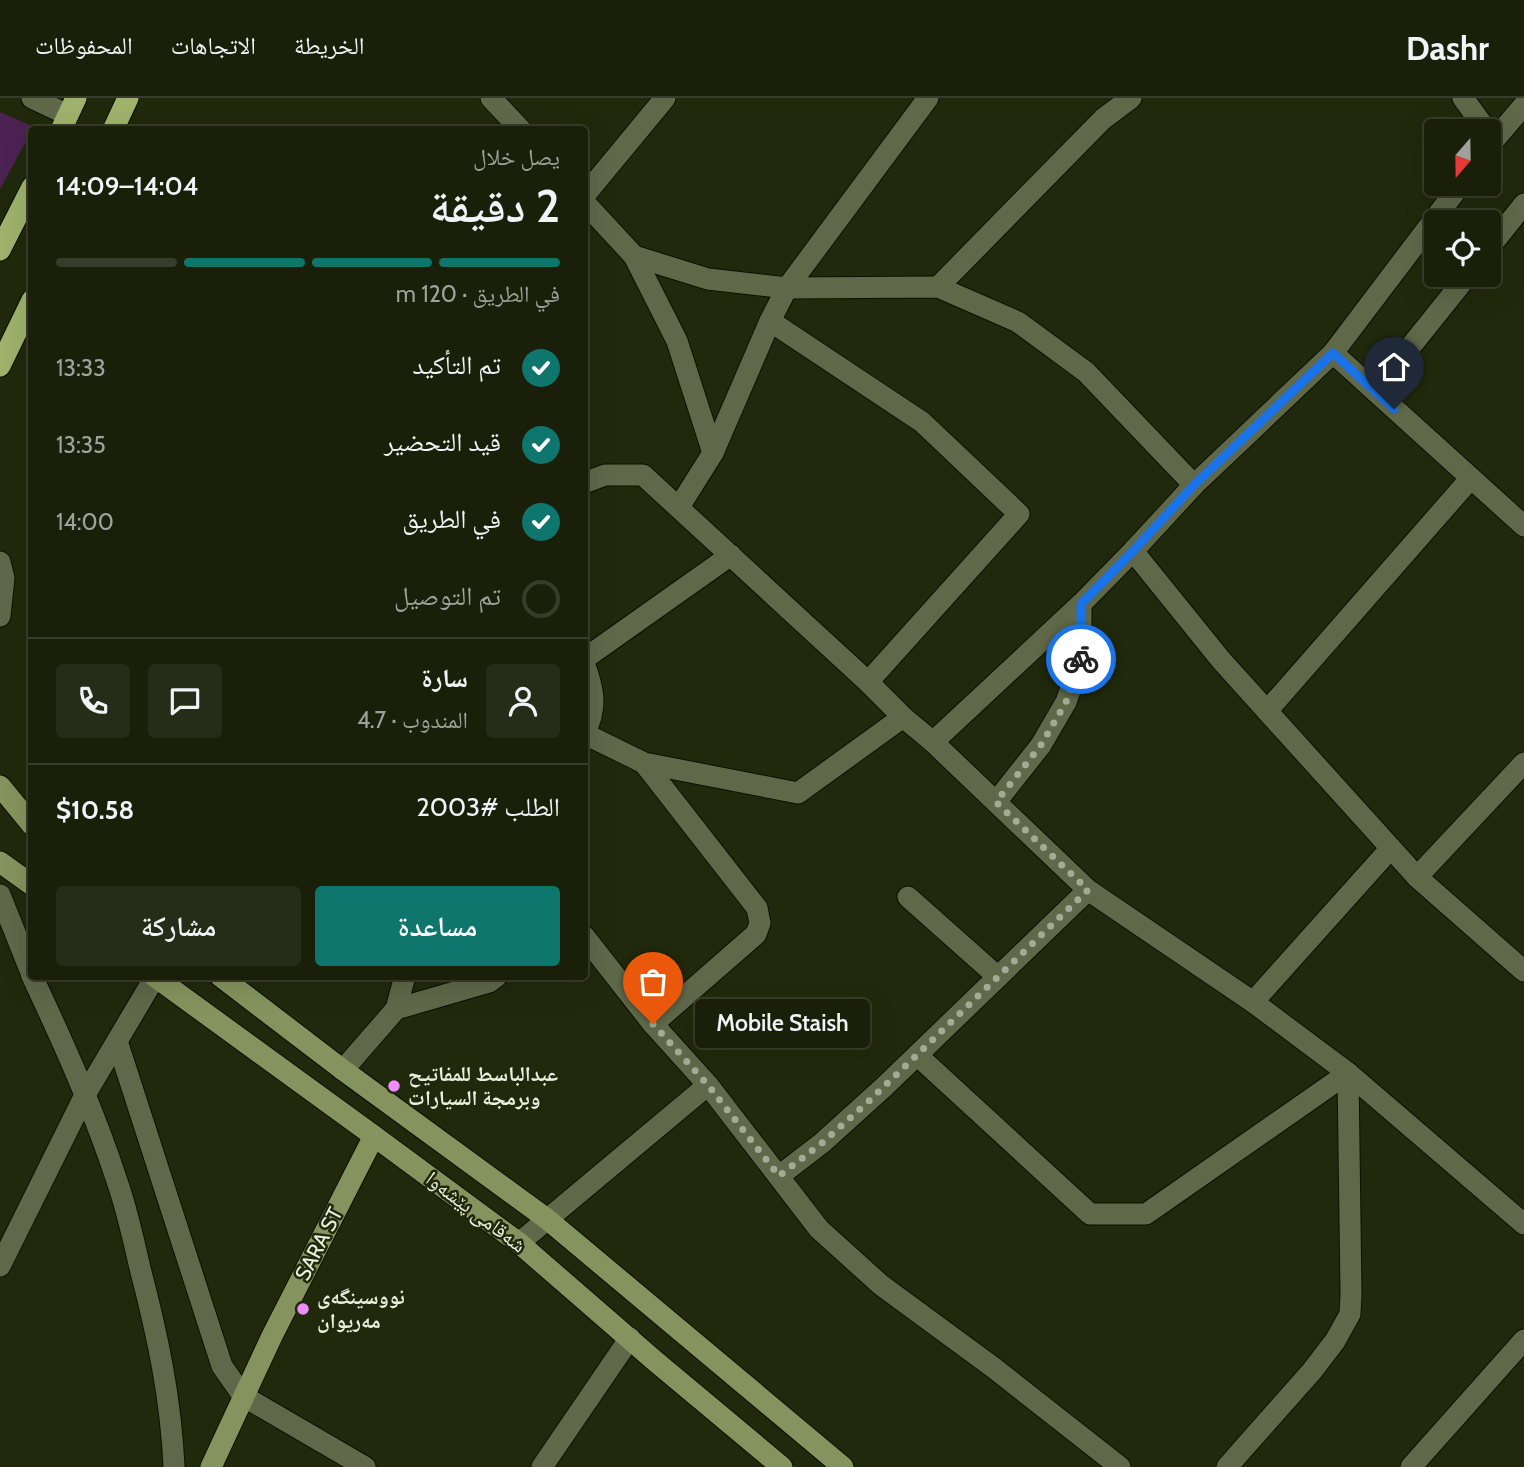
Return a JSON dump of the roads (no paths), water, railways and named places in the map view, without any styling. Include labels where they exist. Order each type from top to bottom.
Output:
[{"type":"highway","points":[[115,126],[128,98]]},
{"type":"highway","points":[[0,250],[28,195]]},
{"type":"highway","points":[[0,366],[28,308]]},
{"type":"main road","points":[[0,786],[28,820]]},
{"type":"main road","points":[[0,862],[28,883]]},
{"type":"main road","name":"شەقامی پێشەوا","points":[[158,980],[519,1243],[782,1467]]},
{"type":"main road","name":"شەقامی پێشەوا","points":[[225,980],[547,1219],[843,1467]]},
{"type":"main road","name":"SARA ST","points":[[211,1467],[243,1396],[374,1136]]},
{"type":"street","points":[[32,98],[68,114]]},
{"type":"street","points":[[491,98],[517,126]]},
{"type":"street","points":[[588,191],[665,98]]},
{"type":"street","points":[[679,507],[713,453],[787,288],[928,98]]},
{"type":"street","points":[[938,287],[1103,119],[1131,98]]},
{"type":"street","points":[[1463,98],[1477,119]]},
{"type":"street","points":[[1502,126],[1524,104]]},
{"type":"street","points":[[933,743],[1081,604],[1194,485],[1333,353],[1452,196]]},
{"type":"street","points":[[1501,233],[1524,204]]},
{"type":"street","points":[[588,206],[634,257],[677,341],[713,453]]},
{"type":"street","points":[[634,257],[708,279],[787,288],[938,287],[1018,322],[1086,372],[1194,485]]},
{"type":"street","points":[[1375,391],[1458,287]]},
{"type":"street","points":[[770,321],[922,422],[1020,514],[868,682]]},
{"type":"street","points":[[1333,353],[1524,526]]},
{"type":"street","points":[[588,481],[605,475],[643,475],[1088,890],[1253,1002],[1348,1073],[1524,1224]]},
{"type":"street","points":[[1267,711],[1471,478]]},
{"type":"street","points":[[1133,551],[1221,660],[1417,877],[1524,971]]},
{"type":"street","points":[[588,658],[731,555]]},
{"type":"street","points":[[0,562],[4,578],[0,616]]},
{"type":"street","points":[[996,802],[1041,745],[1066,702],[1082,660],[1081,604]]},
{"type":"street","points":[[588,672],[593,686],[594,708],[588,728]]},
{"type":"street","points":[[588,735],[644,763],[798,793],[903,717]]},
{"type":"street","points":[[644,763],[757,908],[760,923],[756,934],[653,1024]]},
{"type":"street","points":[[1417,877],[1524,763]]},
{"type":"street","points":[[1253,1002],[1391,848]]},
{"type":"street","points":[[779,1176],[822,1143],[1088,890]]},
{"type":"street","points":[[0,895],[28,966]]},
{"type":"street","points":[[908,897],[998,977]]},
{"type":"street","points":[[588,941],[653,1024],[708,1085],[819,1229],[881,1285],[994,1368],[1120,1467]]},
{"type":"street","points":[[34,980],[64,1043],[119,1186],[153,1317],[165,1376],[174,1467]]},
{"type":"street","points":[[0,1266],[85,1095],[152,980]]},
{"type":"street","points":[[343,1070],[396,1009],[404,980]]},
{"type":"street","points":[[396,1009],[492,980]]},
{"type":"street","points":[[117,1041],[222,1366],[243,1396],[365,1467]]},
{"type":"street","points":[[917,1055],[1090,1214],[1146,1214],[1348,1073]]},
{"type":"street","points":[[1227,1467],[1312,1371],[1335,1341],[1350,1314],[1348,1073]]},
{"type":"street","points":[[519,1243],[708,1085]]},
{"type":"street","points":[[541,1467],[630,1338]]},
{"type":"street","points":[[1410,1467],[1524,1340]]},
{"type":"place","name":"Mobile Staish","points":[[653,1024]]},
{"type":"place","name":"عبدالباسط للمفاتيح وبرمجة السيارات","points":[[394,1086]]},
{"type":"place","name":"نووسینگەی مەریوان","points":[[303,1309]]}]
